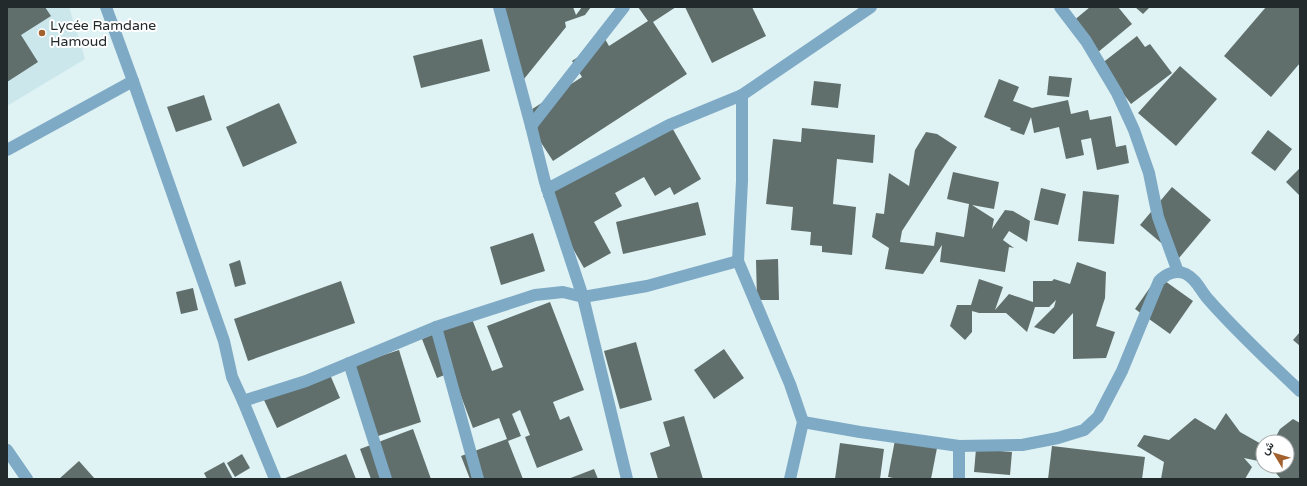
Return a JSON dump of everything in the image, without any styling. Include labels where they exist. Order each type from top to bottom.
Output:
[{"type":"street","points":[[106,7],[224,341],[232,377],[275,479]]},
{"type":"street","points":[[499,7],[547,189],[583,296],[626,479]]},
{"type":"street","points":[[531,126],[624,7]]},
{"type":"street","points":[[547,189],[669,125],[742,95],[852,12],[870,7]]},
{"type":"street","points":[[1060,7],[1086,41],[1117,93],[1134,130],[1149,173],[1158,217],[1178,272]]},
{"type":"street","points":[[7,150],[133,81]]},
{"type":"street","points":[[742,95],[742,181],[738,261],[790,384],[803,422],[790,479]]},
{"type":"street","points":[[243,401],[306,381],[436,327],[535,295],[563,292],[583,296],[647,286],[738,261]]},
{"type":"street","points":[[803,422],[860,432],[959,446],[1022,445],[1058,438],[1084,430],[1098,417],[1122,371],[1159,281],[1166,274],[1178,272],[1185,273],[1192,277],[1208,299],[1264,357],[1300,391]]},
{"type":"street","points":[[436,327],[478,479]]},
{"type":"street","points":[[349,363],[386,479]]},
{"type":"street","points":[[959,446],[959,479]]},
{"type":"street","points":[[7,450],[27,479]]},
{"type":"shaded area","name":"Lycée Ramdane Hamoud","points":[[7,7],[69,7],[85,59],[7,106]]},
{"type":"building","points":[[7,7],[45,7],[51,16],[21,35],[38,62],[7,82]]},
{"type":"building","points":[[499,7],[573,7],[576,15],[582,7],[591,7],[585,15],[565,22],[566,27],[524,79]]},
{"type":"building","points":[[638,7],[676,7],[653,22],[687,74],[553,161],[523,115],[582,77],[572,61],[605,39],[609,46],[648,21]]},
{"type":"building","points":[[685,7],[752,7],[766,36],[712,63]]},
{"type":"building","points":[[1090,7],[1118,7],[1132,24],[1097,53],[1072,22]]},
{"type":"building","points":[[1135,7],[1150,7],[1143,14]]},
{"type":"building","points":[[1266,7],[1300,7],[1300,63],[1271,97],[1224,56]]},
{"type":"building","points":[[1137,36],[1145,47],[1150,44],[1172,73],[1131,104],[1101,64]]},
{"type":"building","points":[[482,39],[490,71],[421,88],[413,56]]},
{"type":"building","points":[[1180,66],[1217,99],[1176,146],[1138,113]]},
{"type":"building","points":[[1049,76],[1072,78],[1069,97],[1047,95]]},
{"type":"building","points":[[999,79],[1019,87],[1013,101],[1032,108],[1068,100],[1071,114],[1088,110],[1090,120],[1111,116],[1116,147],[1126,145],[1129,163],[1097,170],[1091,138],[1081,140],[1084,155],[1066,159],[1059,127],[1034,133],[1031,117],[1024,135],[984,117]]},
{"type":"building","points":[[814,81],[841,84],[838,108],[811,105]]},
{"type":"building","points":[[204,95],[212,120],[176,132],[167,107]]},
{"type":"building","points":[[279,103],[297,143],[243,167],[226,127]]},
{"type":"building","points":[[670,124],[701,179],[674,195],[670,187],[655,196],[644,177],[615,193],[622,206],[594,222],[611,253],[584,268],[543,196]]},
{"type":"building","points":[[802,128],[875,135],[873,163],[837,159],[833,204],[856,207],[852,255],[822,252],[822,246],[810,245],[811,232],[791,230],[793,207],[766,204],[773,139],[801,142]]},
{"type":"building","points":[[1268,130],[1292,149],[1275,171],[1251,153]]},
{"type":"building","points":[[926,132],[937,134],[957,147],[902,231],[900,242],[934,246],[936,232],[964,237],[969,204],[947,199],[953,172],[999,182],[994,209],[972,205],[994,219],[992,229],[1005,210],[1013,211],[1030,221],[1027,242],[1009,231],[1003,240],[1014,248],[1009,247],[1005,272],[940,262],[942,245],[923,274],[885,269],[889,248],[872,237],[876,213],[884,214],[889,173],[909,186],[915,150]]},
{"type":"building","points":[[1300,168],[1300,196],[1286,182]]},
{"type":"building","points":[[1172,187],[1211,220],[1179,258],[1140,225]]},
{"type":"building","points":[[1041,188],[1066,194],[1058,225],[1034,220]]},
{"type":"building","points":[[1083,191],[1119,195],[1114,244],[1078,241]]},
{"type":"building","points":[[698,202],[706,235],[623,254],[616,222]]},
{"type":"building","points":[[533,233],[545,271],[501,285],[490,247]]},
{"type":"building","points":[[778,259],[779,300],[757,300],[756,260]]},
{"type":"building","points":[[240,260],[246,284],[235,287],[229,264]]},
{"type":"building","points":[[1077,262],[1106,272],[1105,298],[1096,326],[1115,332],[1106,358],[1073,359],[1073,313],[1054,334],[1034,327],[1054,307],[1056,300],[1049,307],[1035,307],[1027,332],[1006,313],[979,313],[972,311],[972,332],[965,340],[950,326],[957,305],[971,305],[979,279],[1003,287],[995,310],[1009,294],[1033,302],[1033,281],[1052,281],[1054,279],[1070,284]]},
{"type":"building","points":[[1158,276],[1193,301],[1170,334],[1135,309]]},
{"type":"building","points":[[341,281],[355,323],[248,361],[234,319]]},
{"type":"building","points":[[193,288],[198,310],[181,314],[176,292]]},
{"type":"building","points":[[550,302],[584,390],[553,402],[560,420],[569,416],[583,450],[537,468],[525,437],[530,435],[520,410],[512,414],[521,436],[508,441],[523,479],[470,479],[461,456],[507,439],[499,418],[473,428],[452,372],[437,378],[422,339],[472,319],[492,371],[503,367],[487,326]]},
{"type":"building","points":[[1300,332],[1300,346],[1293,340]]},
{"type":"building","points":[[636,342],[652,400],[620,409],[604,351]]},
{"type":"building","points":[[724,349],[744,378],[714,399],[694,370]]},
{"type":"building","points":[[399,350],[421,422],[375,437],[353,365]]},
{"type":"building","points":[[328,370],[340,398],[277,428],[264,400]]},
{"type":"building","points":[[1226,413],[1240,432],[1255,440],[1255,460],[1244,458],[1252,467],[1245,479],[1161,479],[1164,462],[1137,446],[1144,435],[1169,440],[1195,418],[1215,430]]},
{"type":"building","points":[[684,416],[703,479],[658,479],[650,453],[670,446],[663,422]]},
{"type":"building","points":[[1293,419],[1300,423],[1300,479],[1281,479],[1277,474],[1295,474],[1295,434],[1277,434],[1280,429]]},
{"type":"building","points":[[413,429],[431,479],[371,479],[360,449]]},
{"type":"building","points":[[895,440],[937,448],[931,479],[898,479],[888,477]]},
{"type":"building","points":[[840,443],[884,449],[880,479],[835,479]]},
{"type":"building","points":[[1052,446],[1145,457],[1142,479],[1048,479]]},
{"type":"building","points":[[976,449],[1012,452],[1010,475],[974,472]]},
{"type":"building","points":[[242,454],[250,468],[235,477],[227,463]]},
{"type":"building","points":[[346,454],[356,479],[283,479]]},
{"type":"building","points":[[79,461],[95,479],[59,479]]},
{"type":"building","points":[[224,462],[233,479],[207,479],[204,473]]},
{"type":"building","points":[[594,469],[598,479],[568,479]]},
{"type":"place","name":"Lycée Ramdane Hamoud","points":[[42,33]]}]
